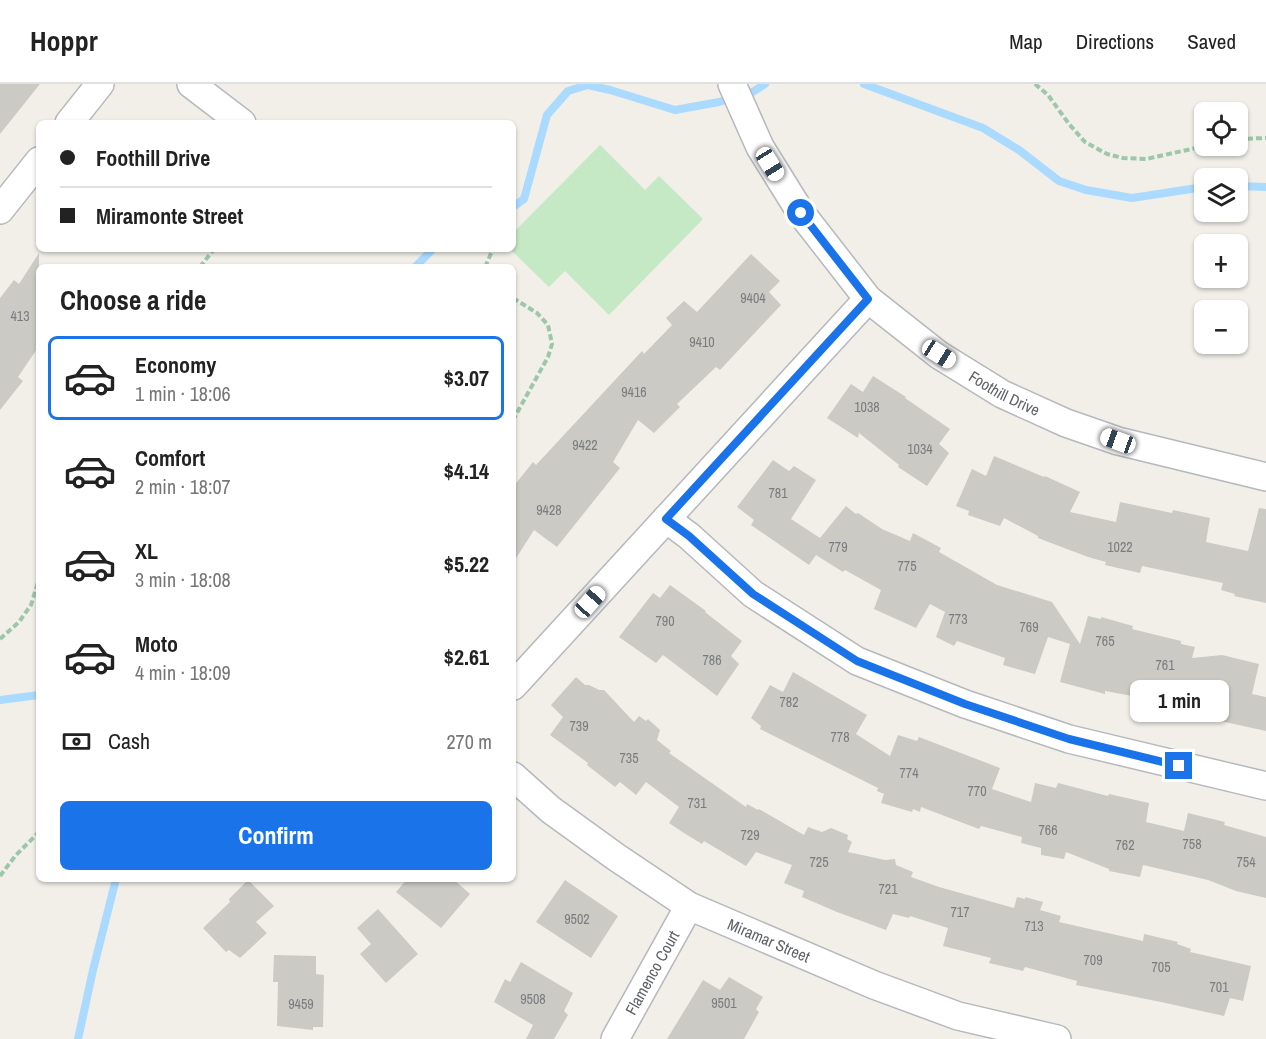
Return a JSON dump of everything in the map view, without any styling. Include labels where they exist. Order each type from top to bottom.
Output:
[{"type":"street","points":[[71,120],[100,84]]},
{"type":"street","points":[[191,84],[238,120]]},
{"type":"street","name":"Foothill Drive","points":[[732,84],[760,147],[801,213],[868,299],[948,360],[1002,394],[1066,423],[1118,441],[1266,477]]},
{"type":"street","points":[[0,210],[36,165]]},
{"type":"street","points":[[516,683],[868,299]]},
{"type":"street","points":[[666,519],[689,536],[753,594],[857,661],[965,704],[1069,739],[1266,786]]},
{"type":"street","name":"Miramar Street","points":[[516,779],[551,810],[689,906],[854,977],[956,1028],[1057,1039]]},
{"type":"street","name":"Flamenco Court","points":[[615,1039],[689,906]]},
{"type":"path","points":[[1035,84],[1048,95],[1085,142],[1107,154],[1123,158],[1146,159],[1194,148]]},
{"type":"path","points":[[1248,139],[1266,138]]},
{"type":"path","points":[[202,264],[212,252]]},
{"type":"path","points":[[516,300],[537,313],[548,325],[552,344],[548,357],[516,415]]},
{"type":"path","points":[[0,639],[19,622],[31,605],[36,589]]},
{"type":"path","points":[[0,876],[16,855],[36,835]]},
{"type":"green space","points":[[600,145],[645,190],[659,176],[703,219],[609,315],[565,271],[549,287],[513,252],[516,252],[516,230]]},
{"type":"building","points":[[0,84],[40,84],[0,134]]},
{"type":"building","points":[[39,253],[39,264],[36,264],[36,350],[18,377],[23,381],[0,410],[0,298],[14,280],[19,284]]},
{"type":"building","points":[[751,254],[780,281],[769,292],[781,305],[720,370],[716,367],[677,404],[680,407],[654,433],[638,420],[613,462],[620,468],[557,547],[534,530],[516,558],[516,483],[533,462],[536,465],[642,351],[644,354],[672,325],[666,318],[684,301],[697,312]]},
{"type":"building","points":[[873,376],[950,429],[939,444],[949,453],[927,486],[898,467],[899,465],[859,433],[858,438],[827,418],[851,384],[863,392]]},
{"type":"building","points":[[994,456],[1080,492],[1070,512],[1116,522],[1120,502],[1210,518],[1206,542],[1248,551],[1259,508],[1266,509],[1266,603],[1234,596],[1235,594],[1221,590],[1223,583],[1142,566],[1140,573],[1105,565],[1106,562],[1038,538],[1004,518],[1000,526],[968,515],[969,511],[956,506],[972,469],[986,476]]},
{"type":"building","points":[[773,460],[789,471],[794,466],[816,480],[791,519],[820,538],[846,506],[882,529],[910,541],[913,533],[941,548],[939,552],[997,585],[1052,602],[1080,644],[1088,616],[1101,619],[1101,617],[1133,626],[1132,629],[1181,641],[1181,644],[1195,647],[1192,658],[1222,655],[1259,664],[1252,694],[1266,697],[1266,731],[1211,719],[1216,698],[1169,684],[1165,702],[1105,691],[1105,694],[1060,682],[1070,644],[1048,637],[1035,674],[1003,665],[1005,658],[957,641],[954,646],[936,637],[945,612],[930,604],[916,628],[874,609],[881,590],[845,570],[843,572],[816,555],[809,565],[751,525],[754,520],[737,507]]},
{"type":"building","points":[[670,585],[742,641],[731,656],[739,664],[717,696],[663,655],[656,663],[619,637],[653,593],[660,598]]},
{"type":"building","points":[[793,672],[867,715],[856,734],[890,756],[898,735],[917,741],[919,737],[1000,768],[992,789],[1031,802],[1035,783],[1056,788],[1058,783],[1108,796],[1109,794],[1149,803],[1146,822],[1184,831],[1188,813],[1225,822],[1224,825],[1266,837],[1266,898],[1236,891],[1208,880],[1143,865],[1140,877],[1109,871],[1109,869],[1066,852],[1064,859],[1041,855],[1041,848],[1021,843],[1022,837],[981,826],[979,829],[921,807],[920,812],[913,809],[912,812],[881,803],[884,794],[877,791],[878,788],[760,729],[761,726],[751,718],[770,685],[783,692]]},
{"type":"building","points":[[576,677],[585,685],[604,690],[634,722],[639,716],[646,721],[648,719],[660,730],[657,740],[671,751],[669,753],[746,807],[747,804],[759,809],[804,835],[808,827],[822,832],[831,828],[848,835],[847,839],[852,842],[848,852],[885,860],[895,859],[896,865],[913,872],[911,877],[939,887],[1014,908],[1017,897],[1025,899],[1025,897],[1043,902],[1040,910],[1061,916],[1059,922],[1143,941],[1144,934],[1178,942],[1177,944],[1191,949],[1190,952],[1251,966],[1243,1001],[1230,998],[1224,1016],[1076,985],[1077,981],[1025,967],[1023,971],[989,963],[991,958],[943,946],[948,928],[910,916],[909,918],[893,914],[886,930],[802,897],[804,891],[784,883],[792,865],[756,852],[746,866],[704,841],[702,844],[669,823],[679,807],[646,782],[636,795],[620,782],[615,787],[587,765],[588,763],[550,735],[563,717],[551,705]]},
{"type":"building","points":[[565,880],[618,916],[591,958],[536,922]]},
{"type":"building","points":[[246,882],[250,882],[274,906],[256,922],[267,933],[240,958],[229,950],[226,952],[203,928],[230,902],[229,899]]},
{"type":"building","points":[[404,882],[456,882],[470,894],[441,928],[396,892]]},
{"type":"building","points":[[378,909],[418,954],[386,983],[360,954],[371,944],[357,928]]},
{"type":"building","points":[[274,955],[316,956],[316,974],[324,975],[323,1027],[313,1027],[313,1030],[277,1026],[278,982],[273,982]]},
{"type":"building","points":[[521,962],[573,993],[564,1011],[568,1015],[554,1039],[526,1039],[533,1025],[494,1002],[505,979],[510,982]]},
{"type":"building","points":[[729,977],[763,997],[756,1009],[759,1012],[744,1039],[667,1039],[703,980],[720,990]]},
{"type":"waterway","points":[[516,205],[524,199],[547,115],[568,91],[588,85],[675,110],[751,93],[765,84]]},
{"type":"waterway","points":[[864,84],[983,128],[1019,150],[1059,181],[1086,190],[1132,198],[1194,189]]},
{"type":"waterway","points":[[1248,186],[1266,187]]},
{"type":"waterway","points":[[418,264],[430,252]]},
{"type":"waterway","points":[[0,700],[36,695]]},
{"type":"waterway","points":[[78,1039],[115,882]]},
{"type":"route","points":[[801,213],[868,299],[666,519],[689,536],[753,594],[857,661],[965,704],[1069,739],[1179,766]]}]
